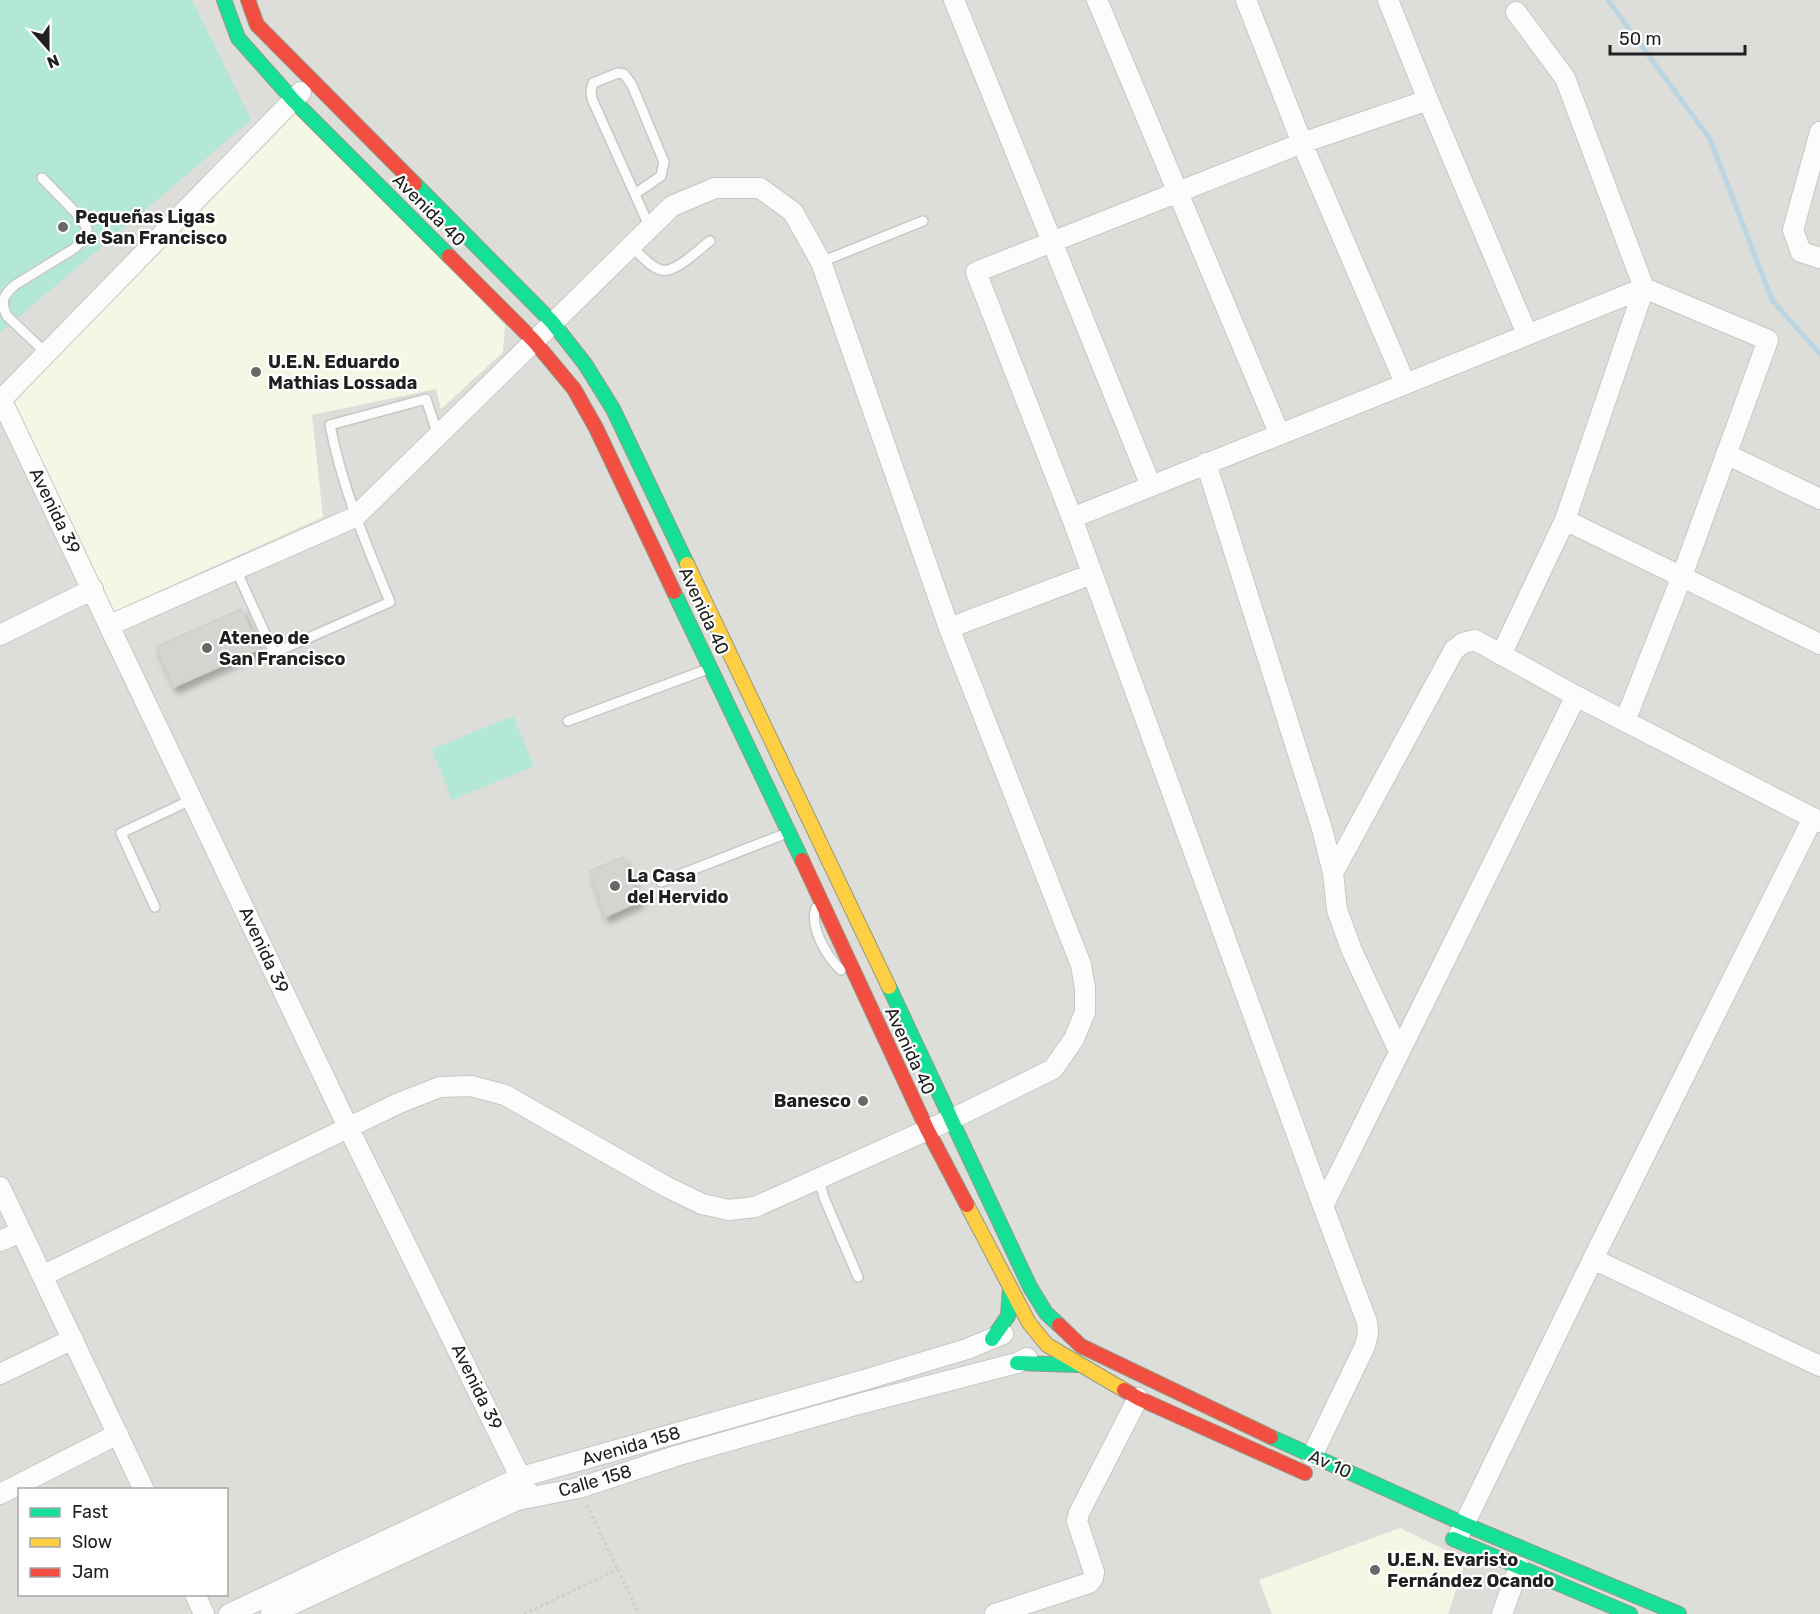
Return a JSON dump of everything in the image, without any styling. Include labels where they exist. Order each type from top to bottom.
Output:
[{"type":"street","name":"Avenida 40","points":[[224,0],[238,38],[294,101],[534,341],[574,389],[596,428],[711,668],[927,1129],[1010,1288],[1038,1318]]},
{"type":"street","name":"Avenida 40","points":[[248,0],[257,25],[552,322],[576,349],[595,377],[613,409],[952,1119],[1030,1287],[1038,1318]]},
{"type":"street","points":[[954,0],[1151,486]]},
{"type":"street","points":[[1097,0],[1279,434]]},
{"type":"street","points":[[1246,0],[1302,143],[1405,383]]},
{"type":"street","points":[[1388,0],[1527,334]]},
{"type":"street","points":[[1501,655],[1565,520],[1644,288],[1565,78],[1516,12]]},
{"type":"street","points":[[1,401],[294,101],[311,80]]},
{"type":"street","points":[[1312,1456],[1365,1346],[1368,1333],[1367,1322],[1092,574],[976,272],[1302,143],[1428,100]]},
{"type":"street","points":[[1820,132],[1793,230],[1801,252],[1820,258]]},
{"type":"street","points":[[42,1276],[348,1127],[440,1087],[471,1086],[505,1095],[667,1187],[702,1204],[729,1210],[755,1207],[952,1119],[1053,1069],[1074,1039],[1085,1012],[1085,988],[1081,965],[949,628],[820,262],[793,212],[760,188],[715,188],[672,206],[355,517],[110,625]]},
{"type":"street","points":[[1071,518],[1644,288],[1768,340],[1682,576],[1624,721]]},
{"type":"street","name":"Avenida 39","points":[[1,401],[93,589],[348,1127],[530,1497]]},
{"type":"street","points":[[1726,454],[1820,499]]},
{"type":"street","points":[[1206,463],[1322,829],[1333,873],[1337,909],[1352,951],[1399,1051]]},
{"type":"street","points":[[1565,520],[1820,644]]},
{"type":"street","points":[[949,628],[1092,574]]},
{"type":"street","points":[[0,635],[93,589]]},
{"type":"street","points":[[1333,873],[1454,650],[1463,643],[1475,640],[1576,696],[1817,820],[1593,1258],[1460,1532]]},
{"type":"street","points":[[1323,1206],[1576,696]]},
{"type":"street","points":[[0,1187],[143,1488]]},
{"type":"street","points":[[0,1241],[21,1232]]},
{"type":"street","points":[[1593,1258],[1820,1366]]},
{"type":"street","points":[[992,1339],[1008,1318],[1011,1309],[1010,1288]]},
{"type":"street","points":[[1038,1318],[1062,1329],[1081,1346],[1312,1456],[1460,1532],[1519,1567],[1630,1614]]},
{"type":"street","name":"Avenida 158","points":[[393,1547],[521,1477],[889,1373],[967,1349],[1038,1318]]},
{"type":"street","name":"Av 10","points":[[1038,1318],[1047,1345],[1138,1398],[1318,1479]]},
{"type":"street","name":"Calle 158","points":[[271,1614],[341,1571],[393,1547],[517,1500],[579,1488],[679,1455],[804,1419],[1017,1363],[1037,1353],[1062,1329]]},
{"type":"street","points":[[0,1374],[73,1339]]},
{"type":"street","points":[[1017,1363],[1082,1365]]},
{"type":"street","points":[[889,1373],[897,1395]]},
{"type":"street","points":[[995,1614],[1089,1583],[1093,1578],[1094,1572],[1077,1521],[1078,1513],[1138,1398]]},
{"type":"street","points":[[797,1400],[804,1419]]},
{"type":"street","points":[[735,1418],[742,1437]]},
{"type":"street","points":[[0,1494],[118,1434]]},
{"type":"street","points":[[671,1435],[679,1455]]},
{"type":"street","points":[[1435,1531],[1460,1532],[1671,1612]]},
{"type":"street","points":[[1502,1614],[1519,1567]]},
{"type":"street","points":[[229,1614],[341,1571]]},
{"type":"street","points":[[196,1596],[204,1614]]},
{"type":"lane","points":[[635,194],[661,176],[664,162],[632,85],[624,74],[618,73],[593,83],[592,99],[650,228]]},
{"type":"lane","points":[[42,178],[82,219],[87,229],[84,238],[75,248],[15,285],[7,292],[1,303],[7,316],[47,354]]},
{"type":"lane","points":[[820,262],[923,221]]},
{"type":"lane","points":[[631,246],[659,270],[665,271],[678,266],[710,241]]},
{"type":"lane","points":[[236,570],[274,652],[390,602],[355,517],[337,462],[330,425],[426,399],[438,435]]},
{"type":"lane","points":[[568,721],[711,668]]},
{"type":"lane","points":[[155,907],[121,833],[193,799]]},
{"type":"lane","points":[[662,882],[789,832]]},
{"type":"lane","points":[[818,1178],[858,1277]]},
{"type":"path","points":[[579,1488],[639,1614]]},
{"type":"path","points":[[524,1614],[618,1569]]},
{"type":"shaded area","points":[[0,0],[1820,0],[1820,1614],[0,1614]]},
{"type":"shaded area","name":"U.E.N. Eduardo Mathias Lossada","points":[[294,101],[505,325],[503,352],[441,409],[436,389],[312,415],[323,517],[126,606],[104,621],[2,401]]},
{"type":"shaded area","name":"U.E.N. Evaristo Fernández Ocando","points":[[1400,1528],[1466,1560],[1448,1614],[1272,1614],[1259,1580]]},
{"type":"green space","name":"Pequeñas Ligas de San Francisco","points":[[0,0],[192,0],[251,120],[0,333]]},
{"type":"green space","points":[[513,716],[534,766],[452,800],[432,749]]},
{"type":"building","name":"Ateneo de San Francisco","points":[[241,609],[259,649],[174,687],[156,647]]},
{"type":"building","name":"La Casa del Hervido","points":[[623,857],[640,901],[605,917],[590,871]]},
{"type":"waterway","points":[[1608,0],[1710,139],[1772,300],[1820,354]]},
{"type":"traffic: fast","points":[[224,0],[238,38],[294,101],[449,256]]},
{"type":"traffic: fast","points":[[415,184],[552,322],[585,364],[613,409],[687,564]]},
{"type":"traffic: fast","points":[[674,592],[802,860]]},
{"type":"traffic: fast","points":[[889,987],[1030,1287],[1046,1313],[1059,1325]]},
{"type":"traffic: fast","points":[[992,1339],[1008,1316],[1010,1288]]},
{"type":"traffic: fast","points":[[1017,1363],[1078,1365]]},
{"type":"traffic: fast","points":[[1271,1437],[1464,1524],[1679,1614]]},
{"type":"traffic: fast","points":[[1453,1539],[1630,1614]]},
{"type":"traffic: slow","points":[[687,564],[889,987]]},
{"type":"traffic: slow","points":[[967,1205],[1029,1323],[1047,1345],[1124,1390]]},
{"type":"traffic: jam","points":[[248,0],[257,25],[415,184]]},
{"type":"traffic: jam","points":[[449,256],[534,341],[574,389],[596,428],[674,592]]},
{"type":"traffic: jam","points":[[802,860],[927,1129],[967,1205]]},
{"type":"traffic: jam","points":[[1059,1325],[1081,1346],[1271,1437]]},
{"type":"traffic: jam","points":[[1124,1390],[1305,1473]]},
{"type":"place","name":"Pequeñas Ligas de San Francisco","points":[[63,227]]},
{"type":"place","name":"U.E.N. Eduardo Mathias Lossada","points":[[256,372]]},
{"type":"place","name":"Ateneo de San Francisco","points":[[207,648]]},
{"type":"place","name":"La Casa del Hervido","points":[[615,886]]},
{"type":"place","name":"Banesco","points":[[863,1101]]},
{"type":"place","name":"U.E.N. Evaristo Fernández Ocando","points":[[1375,1570]]}]
